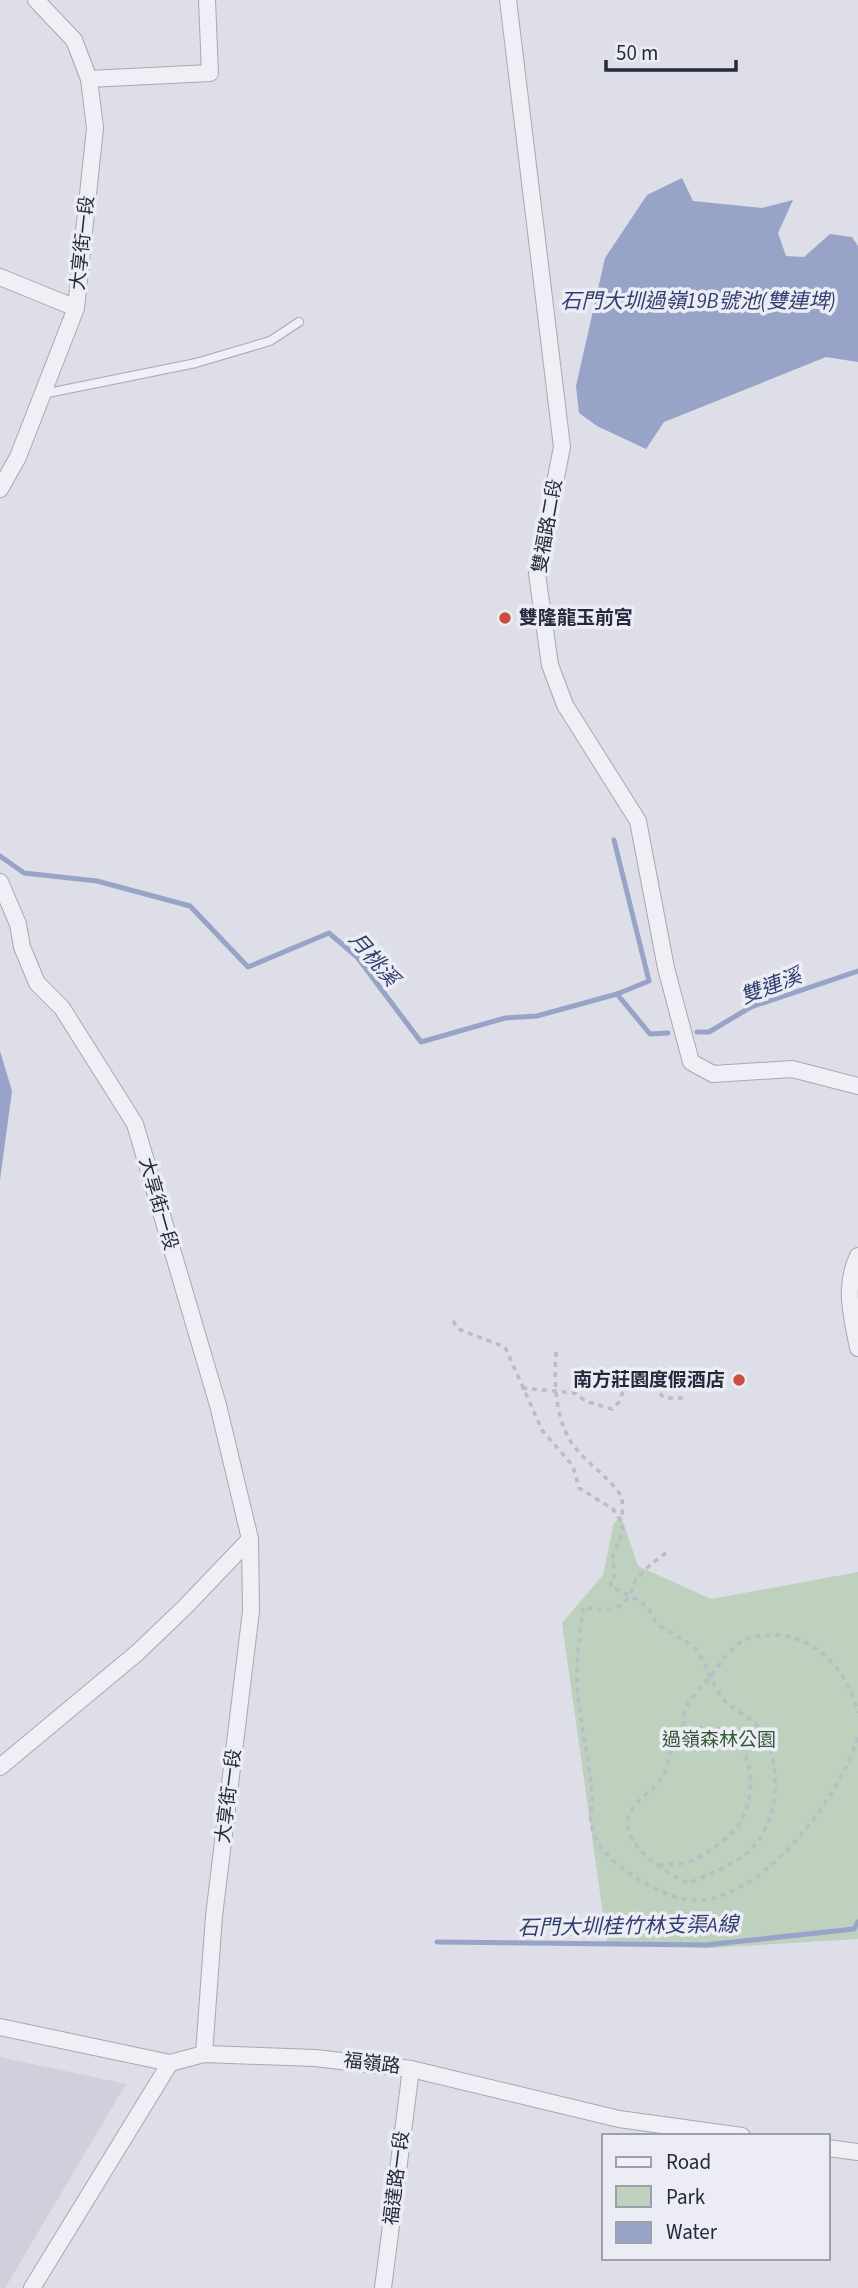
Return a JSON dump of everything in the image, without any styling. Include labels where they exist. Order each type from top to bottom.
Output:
[{"type":"street","name":"大享街一段","points":[[0,489],[18,457],[76,308],[95,128],[89,79],[74,40],[36,0]]},
{"type":"street","points":[[89,79],[209,73],[207,0]]},
{"type":"street","name":"雙福路二段","points":[[508,0],[562,447],[537,574],[550,665],[565,705],[638,821],[666,968],[691,1062],[713,1074],[792,1069],[858,1086]]},
{"type":"street","points":[[0,277],[76,308]]},
{"type":"street","name":"大享街一段","points":[[4,889],[19,924],[22,947],[33,976],[62,1008],[135,1124],[218,1405],[250,1539],[251,1611],[214,1916],[204,2054]]},
{"type":"street","points":[[858,1256],[851,1271],[848,1301],[858,1348]]},
{"type":"street","points":[[0,1768],[137,1653],[250,1539]]},
{"type":"street","name":"福嶺路","points":[[0,2027],[170,2063],[204,2054],[315,2058],[411,2069],[619,2119],[728,2134]]},
{"type":"street","points":[[32,2288],[170,2063]]},
{"type":"street","name":"福達路一段","points":[[383,2288],[411,2069]]},
{"type":"street","points":[[830,2148],[858,2152]]},
{"type":"lane","points":[[43,394],[196,363],[270,341],[299,322]]},
{"type":"path","points":[[453,1321],[458,1329],[505,1347],[542,1430],[573,1466],[579,1488],[613,1509],[622,1522]]},
{"type":"path","points":[[556,1352],[554,1373],[558,1405],[570,1441],[591,1467],[617,1490],[622,1500],[623,1532],[613,1555],[614,1577],[611,1578],[611,1587],[648,1609],[655,1622],[697,1651],[724,1700],[748,1716],[767,1741],[775,1766],[776,1791],[770,1815],[749,1851],[689,1883],[674,1878],[643,1854],[633,1842],[628,1828],[632,1809],[663,1776],[671,1750],[684,1736],[698,1726],[715,1727],[736,1741],[749,1764],[751,1783],[747,1807],[738,1827],[695,1860],[659,1865]]},
{"type":"path","points":[[522,1388],[575,1393],[585,1401],[611,1409],[619,1402],[624,1389],[638,1381],[654,1387],[664,1398],[684,1398]]},
{"type":"path","points":[[666,1553],[635,1580],[629,1596],[620,1606],[608,1611],[583,1607],[577,1672],[592,1795],[589,1817],[597,1842],[616,1864],[656,1889],[681,1899],[703,1900],[734,1891],[798,1840],[819,1815],[840,1782],[858,1737]]},
{"type":"path","points":[[684,1736],[682,1719],[686,1703],[706,1683],[732,1648],[756,1636],[783,1634],[816,1649],[835,1665],[846,1679],[858,1713]]},
{"type":"shaded area","points":[[0,2057],[126,2084],[5,2288],[0,2288]]},
{"type":"green space","name":"過嶺森林公園","points":[[621,1516],[638,1566],[711,1599],[858,1572],[858,1939],[710,1948],[607,1943],[562,1623],[603,1575],[614,1523]]},
{"type":"water","name":"石門大圳過嶺19B號池(雙連埤)","points":[[682,178],[693,201],[762,208],[793,200],[778,233],[786,256],[804,257],[830,234],[852,237],[858,246],[858,362],[826,357],[664,422],[646,449],[597,426],[579,413],[576,386],[605,258],[647,195]]},
{"type":"water","points":[[0,1051],[12,1091],[0,1180]]},
{"type":"waterway","name":"月桃溪","points":[[0,856],[24,873],[97,881],[190,906],[248,967],[329,933],[357,957],[421,1042],[505,1018],[537,1016],[617,994],[649,981],[614,840]]},
{"type":"waterway","name":"雙連溪","points":[[697,1032],[709,1032],[751,1007],[858,971]]},
{"type":"waterway","name":"雙連溪","points":[[617,994],[650,1034],[668,1033]]},
{"type":"waterway","name":"石門大圳桂竹林支渠A線","points":[[437,1942],[705,1945],[854,1929],[858,1922]]},
{"type":"place","name":"雙隆龍玉前宮","points":[[505,618]]},
{"type":"place","name":"南方莊園度假酒店","points":[[739,1380]]}]
